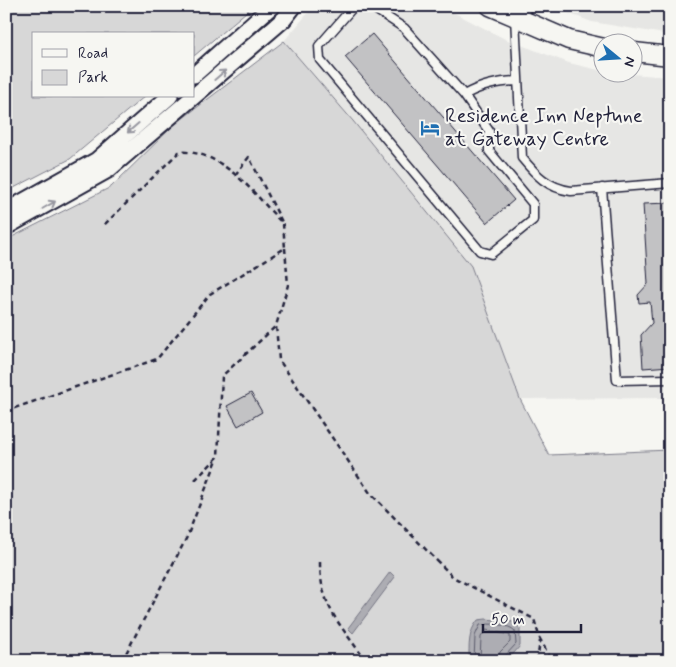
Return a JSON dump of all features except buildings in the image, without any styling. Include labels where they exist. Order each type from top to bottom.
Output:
[{"type":"street","points":[[195,74],[272,6]]},
{"type":"street","points":[[490,6],[518,10],[569,40],[594,46]]},
{"type":"street","points":[[195,95],[284,19],[291,7]]},
{"type":"street","points":[[644,53],[670,56]]},
{"type":"street","points":[[6,211],[97,160],[168,98]]},
{"type":"street","points":[[6,227],[108,170],[192,98]]},
{"type":"lane","points":[[354,6],[319,46],[320,60],[480,251],[491,254],[533,220],[533,204],[489,150],[489,131],[464,95],[404,28],[370,6]]},
{"type":"lane","points":[[518,10],[518,81],[522,158],[536,176],[556,189],[571,191],[670,183]]},
{"type":"lane","points":[[464,95],[478,87],[496,82],[518,81]]},
{"type":"lane","points":[[602,188],[617,380],[670,379]]},
{"type":"path","points":[[103,226],[179,152],[192,151],[215,161],[235,175],[283,224]]},
{"type":"path","points":[[235,175],[249,157],[283,224],[288,285],[276,326],[279,360],[370,493],[453,577],[534,619],[540,639],[552,661]]},
{"type":"path","points":[[6,411],[157,359],[210,294],[284,248]]},
{"type":"path","points":[[122,661],[187,537],[218,457],[222,376],[276,326]]},
{"type":"path","points":[[195,480],[218,457]]},
{"type":"path","points":[[320,562],[323,592],[329,610],[361,654],[362,661]]},
{"type":"path","points":[[537,661],[540,639]]},
{"type":"shaded area","points":[[314,6],[441,6],[505,39],[569,63],[594,69],[594,82],[644,82],[644,75],[670,77],[670,398],[520,399],[471,266],[353,121],[284,41]]},
{"type":"shaded area","points":[[549,6],[670,6],[670,35],[592,22]]},
{"type":"green space","points":[[6,6],[253,6],[195,55],[195,32],[32,32],[32,98],[143,98],[70,159],[6,192]]},
{"type":"green space","points":[[284,41],[353,121],[471,266],[520,399],[549,455],[670,450],[670,661],[6,661],[6,240],[111,187],[174,125]]},
{"type":"water","points":[[390,572],[395,577],[353,633],[348,628]]},
{"type":"water","points":[[478,620],[514,622],[520,628],[520,646],[507,661],[469,661],[472,629]]},
{"type":"place","name":"Residence Inn Neptune at Gateway Centre","points":[[430,128]]}]
